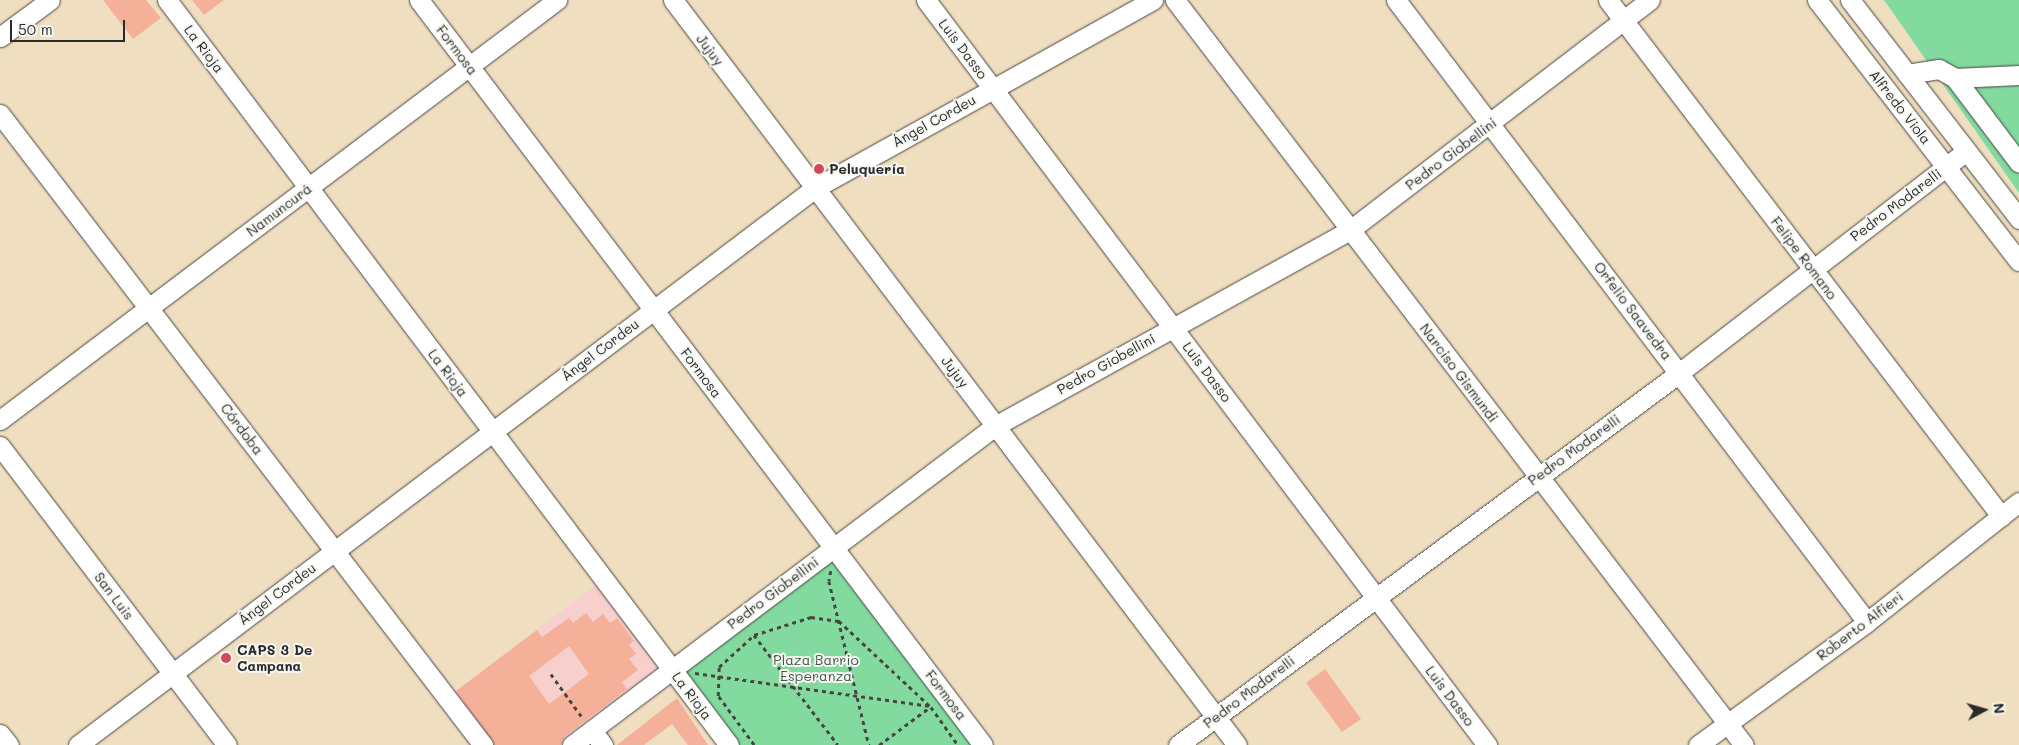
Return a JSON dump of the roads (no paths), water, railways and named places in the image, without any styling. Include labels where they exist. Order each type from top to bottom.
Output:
[{"type":"street","points":[[0,37],[50,0]]},
{"type":"street","name":"La Rioja","points":[[167,0],[728,745]]},
{"type":"street","name":"Formosa","points":[[419,0],[834,547],[938,701],[983,745]]},
{"type":"street","name":"Namuncurá","points":[[0,420],[557,0]]},
{"type":"street","name":"Jujuy","points":[[672,0],[1237,745]]},
{"type":"street","name":"Luis Dasso","points":[[926,0],[1488,745]]},
{"type":"street","name":"Ángel Cordeu","points":[[78,745],[815,188],[1153,0]]},
{"type":"street","name":"Narciso Gismundi","points":[[1175,0],[1744,745]]},
{"type":"street","name":"Orfelio Saavedra","points":[[1396,0],[1867,622]]},
{"type":"street","name":"Felipe Romano","points":[[1608,0],[2001,516]]},
{"type":"street","name":"Pedro Giobellini","points":[[572,745],[597,738],[672,670],[995,426],[1350,230],[1650,0]]},
{"type":"street","name":"Alfredo Viola","points":[[1817,0],[2019,261]]},
{"type":"street","name":"Alfredo Viola","points":[[1850,0],[2019,219]]},
{"type":"street","points":[[1907,74],[1939,69],[1955,78],[2019,163]]},
{"type":"street","points":[[1955,78],[2019,75]]},
{"type":"street","name":"Córdoba","points":[[0,114],[483,745]]},
{"type":"street","name":"Pedro Modarelli","points":[[1178,745],[1679,373],[1812,268],[1966,151]]},
{"type":"street","name":"San Luis","points":[[0,446],[227,745]]},
{"type":"street","name":"Roberto Alfieri","points":[[1698,745],[1867,622],[2019,502]]},
{"type":"street","points":[[0,734],[9,745]]},
{"type":"place","name":"Peluquería","points":[[819,169]]},
{"type":"place","name":"CAPS 3 De Campana","points":[[226,658]]},
{"type":"park label","name":"Plaza Barrio Esperanza","points":[[816,668]]}]
